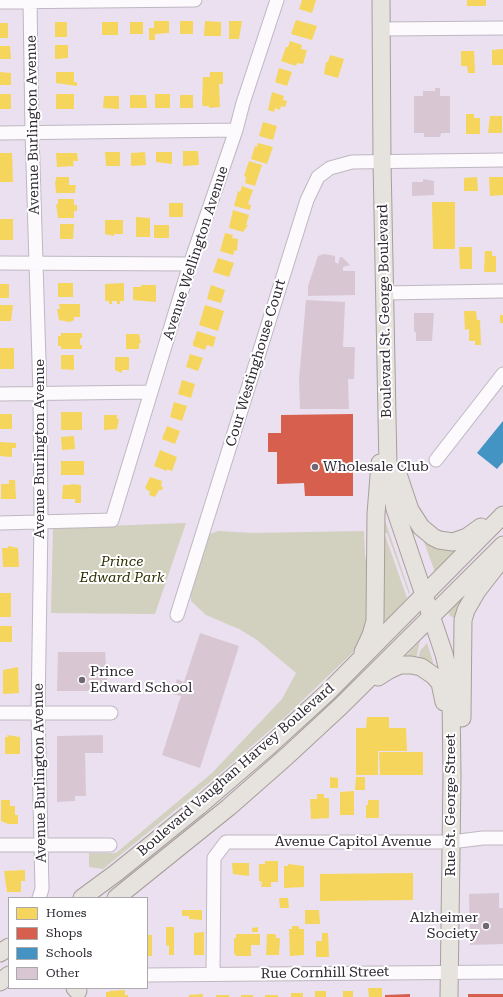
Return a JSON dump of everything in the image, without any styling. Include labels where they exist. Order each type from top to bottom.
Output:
[{"type":"main road","name":"Boulevard St. George Boulevard","points":[[381,0],[382,161],[388,467],[392,495],[431,616]]},
{"type":"main road","points":[[386,367],[398,474],[410,510],[421,527],[439,540],[453,542],[467,537],[503,512]]},
{"type":"main road","points":[[359,661],[371,635],[375,614],[376,514],[386,367]]},
{"type":"main road","name":"Boulevard Vaughan Harvey Boulevard","points":[[83,897],[116,873],[199,806],[274,741],[359,661],[503,515]]},
{"type":"main road","name":"Boulevard Vaughan Harvey Boulevard","points":[[117,897],[229,807],[340,706],[503,545]]},
{"type":"main road","points":[[452,776],[463,712],[463,620],[466,610],[477,591],[503,559]]},
{"type":"main road","name":"Rue St. George Street","points":[[431,616],[449,674],[451,698],[452,776],[449,997]]},
{"type":"main road","points":[[340,706],[394,667],[411,664],[428,671],[440,683],[442,690],[445,736],[452,776]]},
{"type":"main road","points":[[0,982],[8,976]]},
{"type":"street","points":[[0,2],[195,0]]},
{"type":"street","name":"Avenue Wellington Avenue","points":[[41,522],[112,520],[190,264],[236,130],[243,103],[277,0]]},
{"type":"street","name":"Avenue Burlington Avenue","points":[[30,1],[32,132],[40,394],[41,522],[38,713],[42,889],[39,897]]},
{"type":"street","points":[[382,29],[503,28]]},
{"type":"street","points":[[0,133],[236,130]]},
{"type":"street","name":"Cour Westinghouse Court","points":[[177,615],[310,191],[318,177],[330,168],[345,163],[382,161],[503,160]]},
{"type":"street","points":[[0,263],[190,264]]},
{"type":"street","points":[[384,293],[503,291]]},
{"type":"street","points":[[436,460],[503,374]]},
{"type":"street","points":[[0,394],[151,392]]},
{"type":"street","points":[[0,523],[41,522]]},
{"type":"street","points":[[0,713],[112,713]]},
{"type":"street","name":"Avenue Capitol Avenue","points":[[213,974],[214,858],[226,842],[451,842],[483,838],[503,838]]},
{"type":"street","points":[[0,845],[110,845]]},
{"type":"street","points":[[0,947],[8,939]]},
{"type":"street","name":"Rue Cornhill Street","points":[[148,975],[503,972]]},
{"type":"green space","points":[[381,509],[410,593],[409,594],[387,533],[381,533]]},
{"type":"green space","name":"Prince Edward Park","points":[[186,523],[155,614],[51,613],[53,528]]},
{"type":"green space","points":[[218,531],[253,533],[364,531],[365,556],[367,563],[367,624],[356,649],[284,718],[216,777],[103,869],[89,867],[89,853],[116,853],[212,773],[282,699],[296,673],[257,640],[239,629],[206,615],[191,601],[191,588],[208,538],[210,534]]},
{"type":"green space","points":[[381,535],[385,535],[407,598],[387,620],[381,619]]},
{"type":"green space","points":[[424,542],[456,549],[456,550],[435,572]]},
{"type":"green space","points":[[468,591],[470,592],[455,618],[450,616],[448,612]]},
{"type":"green space","points":[[420,641],[416,659],[407,658],[407,655]]},
{"type":"green space","points":[[427,643],[434,666],[418,660],[420,651]]},
{"type":"building: Homes","points":[[302,0],[316,0],[312,13],[299,9]]},
{"type":"building: Homes","points":[[467,0],[486,0],[486,6],[467,6]]},
{"type":"building: Homes","points":[[296,20],[317,26],[312,40],[291,34]]},
{"type":"building: Homes","points":[[154,21],[169,21],[169,33],[155,34],[155,40],[149,40],[149,28],[154,28]]},
{"type":"building: Homes","points":[[180,21],[193,21],[193,34],[180,34]]},
{"type":"building: Homes","points":[[205,21],[221,22],[221,36],[204,36]]},
{"type":"building: Homes","points":[[229,21],[242,21],[239,39],[229,39]]},
{"type":"building: Homes","points":[[55,22],[67,22],[67,37],[55,37]]},
{"type":"building: Homes","points":[[102,22],[118,22],[118,35],[102,35]]},
{"type":"building: Homes","points":[[130,22],[143,22],[143,34],[130,34]]},
{"type":"building: Homes","points":[[0,23],[8,23],[8,38],[0,38]]},
{"type":"building: Homes","points":[[290,41],[302,45],[301,49],[307,50],[303,64],[297,63],[296,66],[281,61]]},
{"type":"building: Homes","points":[[55,45],[68,45],[68,58],[55,59]]},
{"type":"building: Homes","points":[[0,46],[10,46],[11,59],[0,59]]},
{"type":"building: Homes","points":[[503,49],[503,65],[492,65],[492,50]]},
{"type":"building: Homes","points":[[461,51],[474,51],[475,73],[468,73],[467,66],[461,66]]},
{"type":"building: Homes","points":[[330,55],[344,59],[338,78],[324,74],[326,62],[328,62]]},
{"type":"building: Homes","points":[[279,68],[292,72],[287,86],[275,82]]},
{"type":"building: Homes","points":[[0,72],[11,73],[11,85],[0,85]]},
{"type":"building: Homes","points":[[56,72],[74,72],[74,82],[77,82],[77,86],[56,83]]},
{"type":"building: Homes","points":[[210,72],[223,72],[223,84],[219,84],[220,107],[209,108],[209,106],[203,106],[202,104],[203,77],[210,77]]},
{"type":"building: Homes","points":[[272,92],[284,96],[283,100],[287,101],[285,107],[281,106],[280,110],[275,108],[274,112],[268,110]]},
{"type":"building: Homes","points":[[0,94],[11,94],[11,109],[0,109]]},
{"type":"building: Homes","points":[[56,94],[74,94],[74,109],[56,109]]},
{"type":"building: Homes","points":[[155,94],[170,94],[170,108],[155,108]]},
{"type":"building: Homes","points":[[130,95],[146,95],[147,108],[130,108]]},
{"type":"building: Homes","points":[[180,95],[193,95],[193,108],[180,108]]},
{"type":"building: Homes","points":[[104,96],[119,96],[119,109],[103,108]]},
{"type":"building: Homes","points":[[466,114],[474,114],[474,118],[480,118],[480,134],[466,134]]},
{"type":"building: Homes","points":[[490,116],[502,116],[502,133],[488,133]]},
{"type":"building: Homes","points":[[263,122],[277,126],[273,140],[259,136]]},
{"type":"building: Homes","points":[[258,143],[273,147],[267,164],[251,159],[255,146],[257,147]]},
{"type":"building: Homes","points":[[183,151],[198,151],[199,165],[183,166]]},
{"type":"building: Homes","points":[[105,152],[120,152],[120,166],[106,166]]},
{"type":"building: Homes","points":[[145,152],[146,165],[131,166],[131,153]]},
{"type":"building: Homes","points":[[156,152],[172,152],[172,164],[156,162]]},
{"type":"building: Homes","points":[[0,153],[12,153],[13,182],[0,182]]},
{"type":"building: Homes","points":[[56,153],[77,153],[78,161],[73,161],[74,166],[57,167]]},
{"type":"building: Homes","points":[[249,161],[262,165],[255,186],[245,183],[246,177],[244,176]]},
{"type":"building: Homes","points":[[56,177],[69,177],[69,185],[76,185],[75,193],[56,193]]},
{"type":"building: Homes","points":[[477,177],[478,191],[464,191],[464,178]]},
{"type":"building: Homes","points":[[489,177],[503,177],[503,195],[490,196]]},
{"type":"building: Homes","points":[[242,186],[253,190],[248,204],[251,205],[250,210],[234,206],[238,191],[240,192]]},
{"type":"building: Homes","points":[[58,199],[74,199],[74,205],[77,205],[77,211],[74,211],[74,218],[58,218],[56,204],[58,204]]},
{"type":"building: Homes","points":[[432,202],[455,202],[455,249],[433,249]]},
{"type":"building: Homes","points":[[169,203],[183,203],[183,217],[169,217]]},
{"type":"building: Homes","points":[[233,210],[249,215],[246,225],[248,225],[243,232],[229,228]]},
{"type":"building: Homes","points":[[136,217],[150,218],[150,237],[136,237]]},
{"type":"building: Homes","points":[[0,219],[13,219],[13,240],[0,240]]},
{"type":"building: Homes","points":[[105,220],[123,220],[123,234],[114,234],[114,236],[105,234]]},
{"type":"building: Homes","points":[[60,224],[74,224],[73,239],[60,239]]},
{"type":"building: Homes","points":[[154,225],[169,225],[169,238],[154,238]]},
{"type":"building: Homes","points":[[225,233],[233,235],[232,238],[238,239],[237,251],[235,250],[233,255],[220,251]]},
{"type":"building: Homes","points":[[459,247],[472,247],[472,269],[460,269]]},
{"type":"building: Homes","points":[[485,251],[492,251],[492,256],[496,256],[496,272],[484,272]]},
{"type":"building: Homes","points":[[218,258],[234,263],[229,277],[213,272]]},
{"type":"building: Homes","points":[[58,283],[73,283],[73,297],[58,297]]},
{"type":"building: Homes","points":[[124,283],[124,301],[120,301],[120,304],[117,304],[117,301],[112,301],[112,304],[109,304],[109,301],[105,301],[105,284]]},
{"type":"building: Homes","points":[[0,284],[9,284],[9,298],[0,298]]},
{"type":"building: Homes","points":[[141,285],[156,285],[156,302],[133,300],[133,287],[141,287]]},
{"type":"building: Homes","points":[[211,285],[225,290],[221,303],[207,299]]},
{"type":"building: Homes","points":[[59,304],[80,304],[80,317],[74,317],[74,320],[70,322],[59,320],[57,309],[60,309]]},
{"type":"building: Homes","points":[[0,305],[13,305],[11,321],[0,321]]},
{"type":"building: Homes","points":[[205,305],[224,311],[218,331],[199,325]]},
{"type":"building: Homes","points":[[464,311],[476,311],[477,320],[480,320],[481,345],[475,345],[475,341],[469,341],[469,329],[465,330]]},
{"type":"building: Homes","points":[[500,315],[503,315],[503,323],[500,323]]},
{"type":"building: Homes","points":[[197,331],[216,337],[213,347],[207,345],[205,350],[193,346],[193,340],[194,341]]},
{"type":"building: Homes","points":[[61,333],[82,333],[80,345],[82,345],[82,349],[61,349],[61,346],[58,346],[58,336],[61,336]]},
{"type":"building: Homes","points":[[126,334],[139,334],[141,343],[139,343],[139,349],[126,349]]},
{"type":"building: Homes","points":[[0,348],[14,348],[14,369],[0,369]]},
{"type":"building: Homes","points":[[190,354],[203,358],[198,371],[186,367]]},
{"type":"building: Homes","points":[[61,355],[74,355],[74,370],[61,369]]},
{"type":"building: Homes","points":[[115,357],[129,357],[129,370],[122,370],[122,373],[115,370]]},
{"type":"building: Homes","points":[[182,380],[195,384],[191,398],[178,394]]},
{"type":"building: Homes","points":[[174,402],[187,406],[182,421],[170,417]]},
{"type":"building: Homes","points":[[61,412],[82,412],[82,430],[61,430]]},
{"type":"building: Homes","points":[[0,414],[12,414],[12,429],[0,429]]},
{"type":"building: Homes","points":[[104,415],[117,415],[117,419],[119,419],[117,429],[104,430]]},
{"type":"building: Homes","points":[[167,426],[180,431],[175,444],[162,439]]},
{"type":"building: Homes","points":[[74,436],[75,449],[62,450],[61,437]]},
{"type":"building: Homes","points":[[0,442],[16,443],[16,448],[12,448],[12,457],[0,456]]},
{"type":"building: Homes","points":[[160,450],[177,457],[172,471],[167,469],[167,471],[154,466]]},
{"type":"building: Homes","points":[[61,461],[84,461],[84,475],[61,475]]},
{"type":"building: Homes","points":[[150,477],[162,481],[162,490],[159,490],[155,497],[149,495],[150,492],[145,488]]},
{"type":"building: Homes","points":[[9,480],[15,480],[16,499],[1,499],[1,484],[9,484]]},
{"type":"building: Homes","points":[[63,485],[81,485],[81,503],[75,503],[75,499],[62,499]]},
{"type":"building: Homes","points":[[8,546],[18,548],[19,567],[3,567],[2,548],[8,548]]},
{"type":"building: Homes","points":[[0,593],[11,593],[11,617],[0,617]]},
{"type":"building: Homes","points":[[0,626],[12,626],[12,642],[0,642]]},
{"type":"building: Homes","points":[[18,667],[19,693],[3,694],[3,670]]},
{"type":"building: Homes","points":[[367,717],[389,717],[389,728],[406,728],[407,751],[378,751],[378,775],[356,775],[356,728],[366,728]]},
{"type":"building: Homes","points":[[7,735],[20,737],[20,754],[5,754],[5,737],[8,737]]},
{"type":"building: Homes","points":[[379,752],[423,752],[423,775],[380,775]]},
{"type":"building: Homes","points":[[330,777],[338,778],[338,788],[330,788]]},
{"type":"building: Homes","points":[[356,777],[365,777],[365,790],[355,790]]},
{"type":"building: Homes","points":[[354,791],[354,815],[340,815],[340,792]]},
{"type":"building: Homes","points":[[317,794],[324,794],[324,798],[329,798],[329,818],[311,819],[310,799],[317,799]]},
{"type":"building: Homes","points":[[1,800],[10,800],[10,806],[15,806],[15,815],[18,815],[18,824],[8,824],[1,821]]},
{"type":"building: Homes","points":[[368,800],[379,800],[379,818],[366,818],[366,805],[368,805]]},
{"type":"building: Homes","points":[[265,861],[278,861],[278,882],[271,882],[271,887],[261,887],[262,882],[259,881],[259,864],[265,864]]},
{"type":"building: Homes","points":[[232,863],[249,863],[249,876],[233,874]]},
{"type":"building: Homes","points":[[288,864],[304,866],[304,887],[284,888],[284,866],[288,866]]},
{"type":"building: Homes","points":[[25,870],[25,881],[21,881],[21,892],[7,892],[4,871]]},
{"type":"building: Homes","points":[[413,873],[413,900],[320,901],[320,874]]},
{"type":"building: Homes","points":[[279,898],[288,898],[289,908],[280,908]]},
{"type":"building: Homes","points":[[182,910],[202,910],[202,920],[189,919],[189,916],[182,916]]},
{"type":"building: Homes","points":[[305,910],[319,910],[320,924],[305,924]]},
{"type":"building: Homes","points":[[292,926],[299,926],[299,929],[304,929],[304,955],[290,956],[289,929],[292,929]]},
{"type":"building: Homes","points":[[166,927],[174,927],[174,955],[169,955],[169,945],[166,946]]},
{"type":"building: Homes","points":[[258,927],[258,932],[252,932],[252,928]]},
{"type":"building: Homes","points":[[204,932],[204,955],[194,955],[194,933]]},
{"type":"building: Homes","points":[[322,933],[328,933],[329,957],[316,957],[316,941],[322,941]]},
{"type":"building: Homes","points":[[236,934],[260,934],[260,945],[251,945],[251,956],[236,956],[234,953],[234,938],[236,938]]},
{"type":"building: Homes","points":[[267,934],[274,934],[276,935],[276,938],[280,938],[279,955],[266,955]]},
{"type":"building: Homes","points":[[148,935],[152,935],[152,956],[148,956]]},
{"type":"building: Homes","points":[[368,988],[382,988],[382,997],[369,997]]},
{"type":"building: Homes","points":[[125,990],[125,995],[128,995],[128,997],[106,997],[106,992]]},
{"type":"building: Homes","points":[[315,991],[326,991],[326,997],[315,997]]},
{"type":"building: Homes","points":[[343,991],[353,991],[353,997],[343,997]]},
{"type":"building: Homes","points":[[291,993],[303,993],[303,997],[291,997]]},
{"type":"building: Homes","points":[[203,994],[203,997],[189,997],[189,995]]},
{"type":"building: Homes","points":[[216,995],[229,995],[229,997],[216,997]]},
{"type":"building: Homes","points":[[241,995],[253,995],[253,997],[241,997]]},
{"type":"building: Homes","points":[[265,995],[278,995],[278,997],[265,997]]},
{"type":"building: Shops","name":"Wholesale Club","points":[[353,414],[353,496],[305,496],[304,483],[277,484],[277,452],[268,452],[268,433],[281,433],[281,415]]},
{"type":"building: Shops","points":[[410,994],[410,997],[385,997],[385,995]]},
{"type":"building: Shops","points":[[468,994],[503,994],[503,997],[468,997]]},
{"type":"building: Schools","points":[[503,421],[503,462],[497,469],[477,453]]},
{"type":"building: Other","points":[[435,88],[440,88],[440,96],[450,96],[450,133],[441,133],[440,137],[424,137],[424,133],[414,133],[414,96],[423,96],[423,91],[435,91]]},
{"type":"building: Other","points":[[423,179],[434,181],[434,195],[412,196],[412,182],[423,182]]},
{"type":"building: Other","points":[[324,254],[335,256],[335,262],[338,264],[340,257],[342,257],[350,265],[343,267],[343,271],[355,271],[355,295],[308,296],[308,286],[318,256]]},
{"type":"building: Other","points":[[306,300],[345,302],[343,347],[355,347],[354,379],[348,379],[349,409],[300,409],[299,379]]},
{"type":"building: Other","points":[[414,313],[434,313],[432,341],[416,341],[416,332],[414,332]]},
{"type":"building: Other","points":[[200,633],[239,646],[200,768],[162,755],[181,696],[172,694],[177,679],[184,682]]},
{"type":"building: Other","name":"Prince Edward School","points":[[58,652],[105,652],[108,691],[57,691]]},
{"type":"building: Other","points":[[103,735],[103,753],[85,753],[86,796],[75,796],[75,801],[57,802],[57,736]]},
{"type":"building: Other","name":"Alzheimer Society","points":[[499,893],[499,908],[503,908],[503,944],[470,945],[469,894]]},
{"type":"place","name":"Wholesale Club","points":[[315,467]]},
{"type":"place","name":"Prince Edward School","points":[[82,680]]},
{"type":"place","name":"Alzheimer Society","points":[[486,926]]}]
